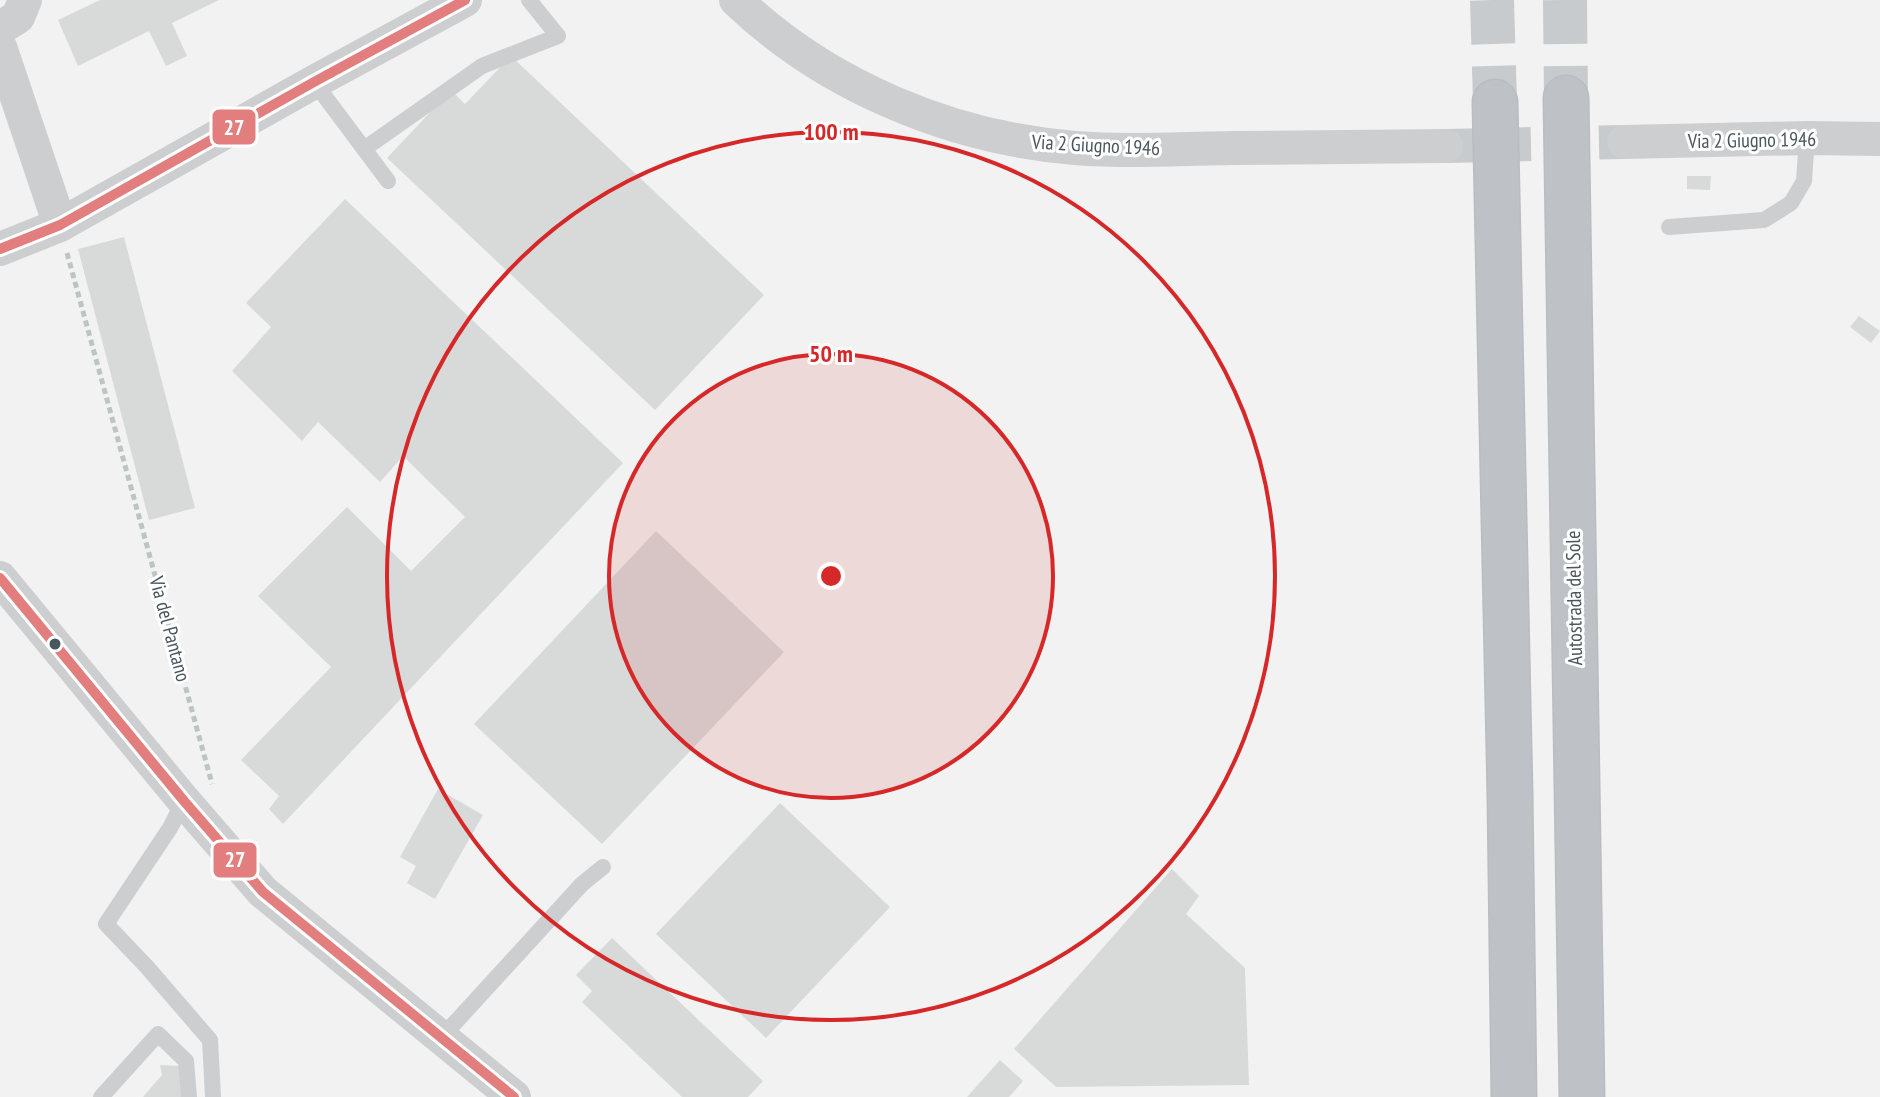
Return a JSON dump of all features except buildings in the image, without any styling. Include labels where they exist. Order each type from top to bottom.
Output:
[{"type":"highway","name":"Autostrada del Sole","points":[[1566,98],[1582,1097]]},
{"type":"highway","points":[[1495,102],[1514,1097]]},
{"type":"street","points":[[0,28],[18,17],[25,0]]},
{"type":"street","points":[[0,249],[60,225],[465,0]]},
{"type":"street","name":"Via 2 Giugno 1946","points":[[736,0],[792,47],[864,89],[936,120],[990,135],[1037,144],[1112,150],[1446,146]]},
{"type":"street","points":[[0,47],[60,225]]},
{"type":"street","name":"Via 2 Giugno 1946","points":[[1624,142],[1880,139]]},
{"type":"street","points":[[0,578],[199,797],[231,854],[263,892],[514,1097]]},
{"type":"lane","points":[[364,149],[482,66],[558,36],[529,0]]},
{"type":"lane","points":[[314,82],[388,181]]},
{"type":"lane","points":[[1669,227],[1764,220],[1782,209],[1791,203],[1804,181],[1807,138]]},
{"type":"lane","points":[[199,797],[170,828],[106,924],[210,1040],[213,1097]]},
{"type":"lane","points":[[441,1038],[582,884],[603,867]]},
{"type":"lane","points":[[101,1097],[158,1034],[186,1061],[189,1097]]},
{"type":"path","name":"Via del Pantano","points":[[60,225],[199,797]]},
{"type":"tunnel","points":[[1492,0],[1495,102]]},
{"type":"tunnel","points":[[1565,0],[1566,98]]},
{"type":"tunnel","points":[[1446,146],[1624,142]]},
{"type":"transit line","name":"27","points":[[0,249],[60,225],[465,0]]},
{"type":"transit line","name":"27","points":[[0,578],[263,892],[514,1097]]}]
